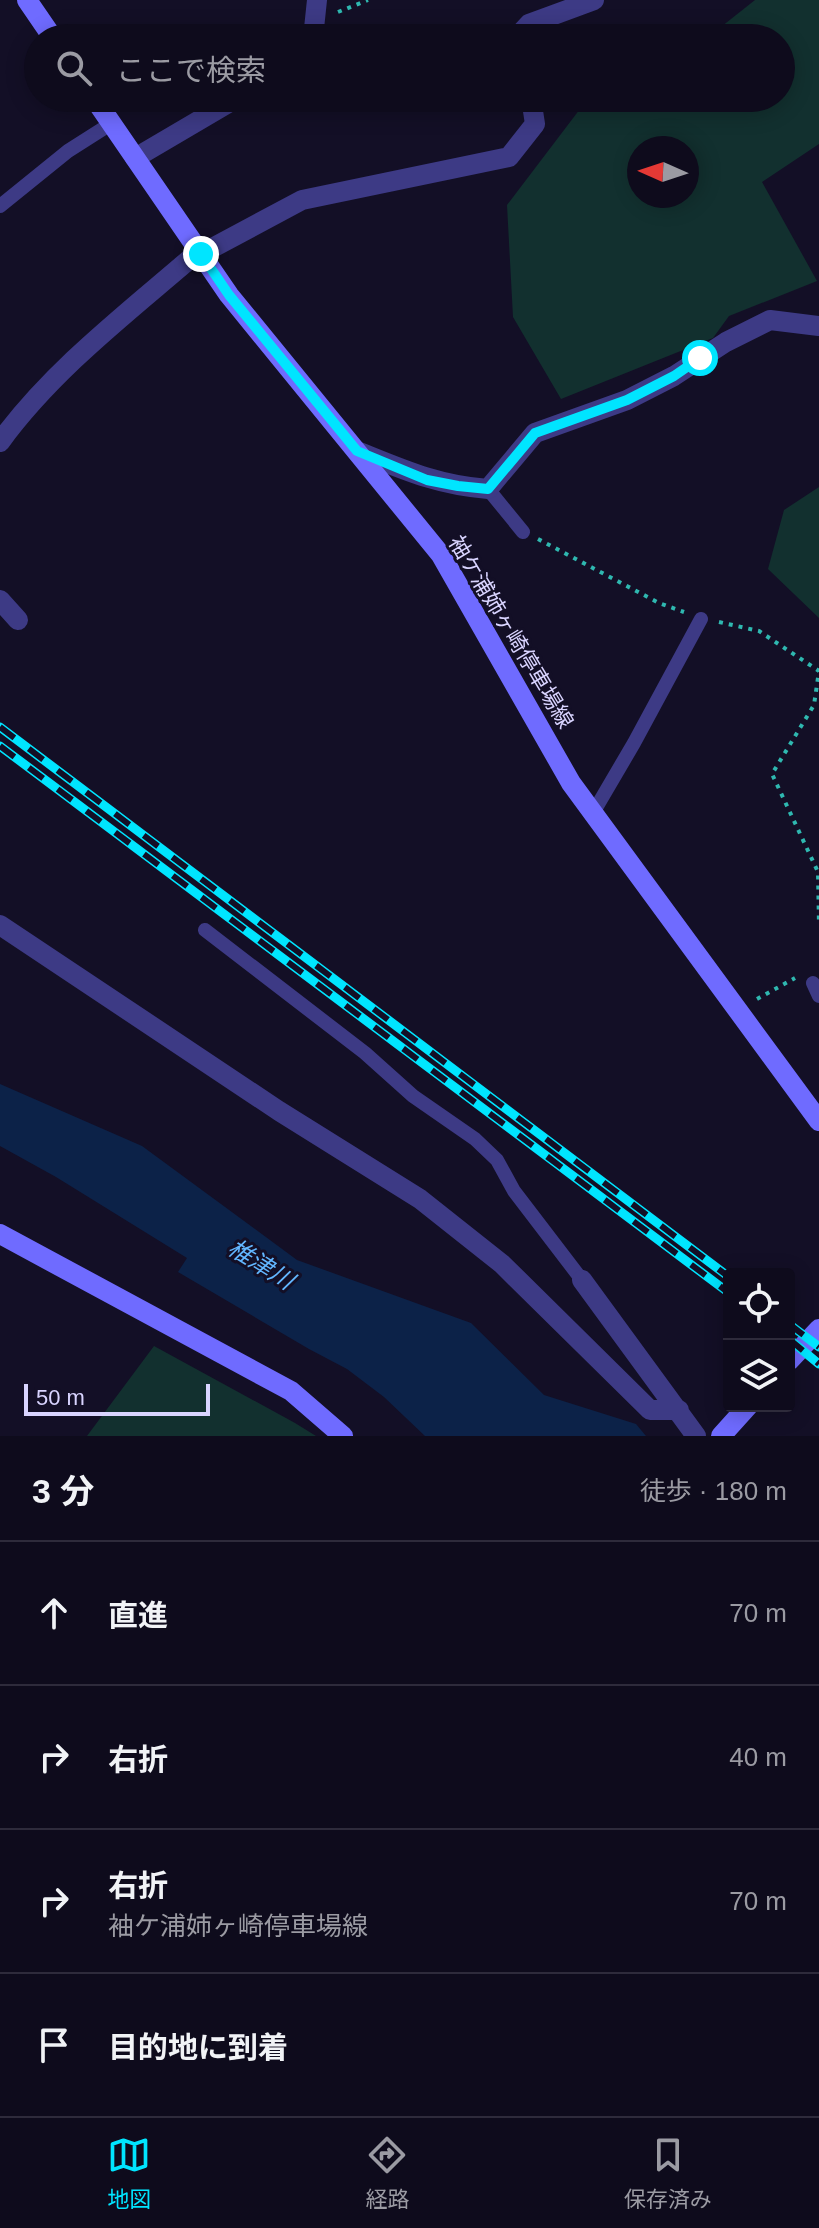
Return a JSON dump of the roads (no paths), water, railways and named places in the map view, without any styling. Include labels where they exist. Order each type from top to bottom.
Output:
[{"type":"main road","points":[[27,0],[43,24]]},
{"type":"main road","name":"袖ケ浦姉ヶ崎停車場線","points":[[104,112],[229,295],[441,555],[571,783],[819,1121]]},
{"type":"main road","points":[[0,1234],[291,1391],[343,1436]]},
{"type":"main road","points":[[795,1355],[819,1329]]},
{"type":"main road","points":[[721,1436],[743,1412]]},
{"type":"street","points":[[529,24],[594,0]]},
{"type":"street","points":[[135,158],[213,112]]},
{"type":"street","points":[[0,442],[23,411],[73,361],[200,253],[302,200],[509,157],[535,124],[533,112]]},
{"type":"street","points":[[357,451],[427,480],[488,489],[535,433],[627,400],[770,320],[819,326]]},
{"type":"street","points":[[0,600],[18,620]]},
{"type":"street","points":[[0,925],[279,1111],[420,1199],[502,1264],[650,1410],[679,1410]]},
{"type":"street","points":[[582,1280],[696,1436]]},
{"type":"lane","points":[[0,206],[68,151],[112,123]]},
{"type":"lane","points":[[488,489],[523,532]]},
{"type":"lane","points":[[593,813],[701,619]]},
{"type":"lane","points":[[205,930],[365,1053],[413,1096],[475,1139],[497,1160],[514,1191],[582,1280]]},
{"type":"water","name":"椎津川","points":[[0,1084],[142,1146],[297,1260],[471,1323],[544,1395],[636,1424],[646,1436],[425,1436],[384,1397],[347,1369],[178,1272],[187,1258],[0,1146]]},
{"type":"railway","points":[[0,727],[723,1272]]},
{"type":"railway","points":[[0,746],[723,1288]]},
{"type":"railway","points":[[795,1329],[819,1347]]},
{"type":"railway","points":[[790,1340],[819,1364]]}]
